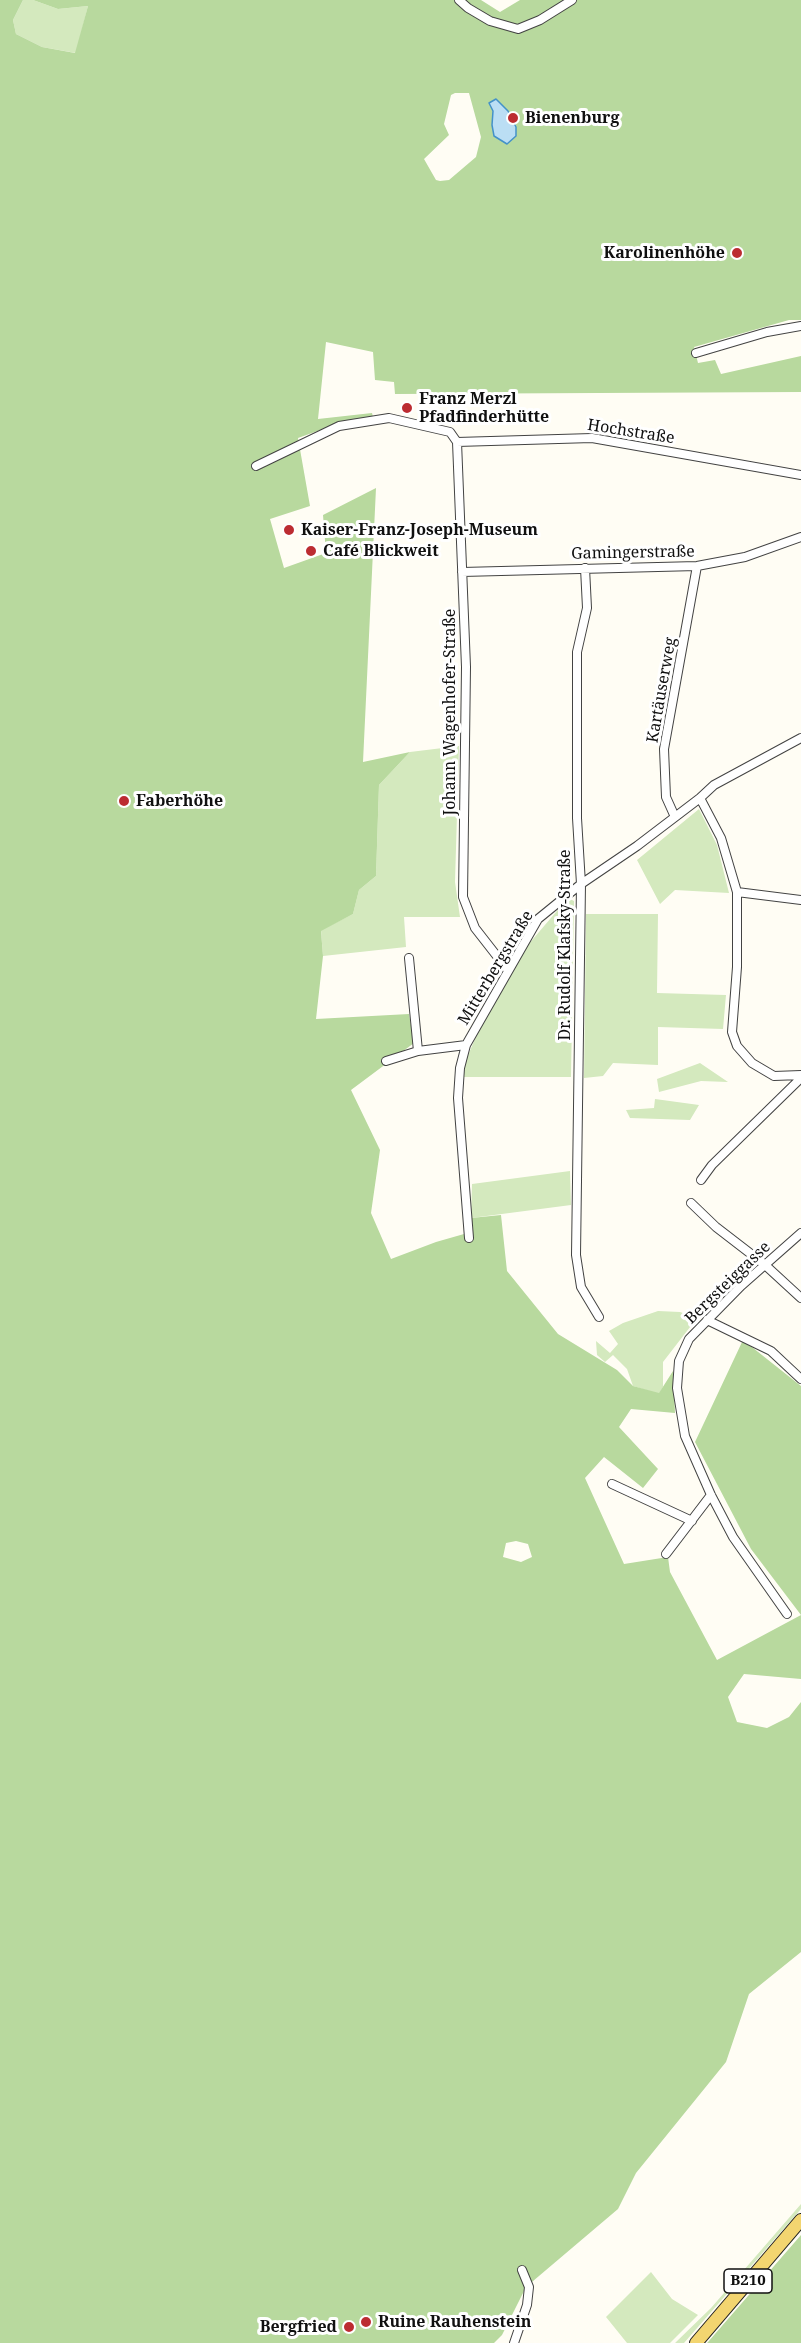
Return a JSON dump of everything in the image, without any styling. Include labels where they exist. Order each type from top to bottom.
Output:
[{"type":"main road","name":"B210","points":[[696,2343],[801,2220]]},
{"type":"street","points":[[459,0],[490,21],[518,29],[540,20],[572,0]]},
{"type":"street","points":[[696,353],[767,332],[801,326]]},
{"type":"street","points":[[256,466],[339,426],[389,418],[450,432],[457,442]]},
{"type":"street","name":"Hochstraße","points":[[457,442],[591,438],[801,475]]},
{"type":"street","name":"Johann Wagenhofer-Straße","points":[[457,442],[466,667],[463,897],[475,928],[507,969]]},
{"type":"street","name":"Gamingerstraße","points":[[462,572],[697,566],[745,557],[801,537]]},
{"type":"street","name":"Kartäuserweg","points":[[675,817],[666,797],[664,748],[697,566]]},
{"type":"street","name":"Dr. Rudolf Klafsky-Straße","points":[[585,568],[587,608],[577,652],[577,818],[581,884],[576,1256],[581,1287],[599,1317]]},
{"type":"street","name":"Mitterbergstraße","points":[[469,1238],[459,1098],[460,1068],[466,1045],[507,969],[538,919],[581,884],[637,846],[714,785],[801,738]]},
{"type":"street","points":[[700,798],[721,838],[737,892],[737,967],[732,1032],[737,1046],[753,1063],[774,1076],[801,1077]]},
{"type":"street","points":[[737,892],[801,900]]},
{"type":"street","points":[[409,958],[418,1051]]},
{"type":"street","points":[[386,1061],[418,1051],[466,1045]]},
{"type":"street","points":[[701,1180],[712,1165],[801,1077]]},
{"type":"street","points":[[691,1203],[716,1227],[764,1264],[801,1298]]},
{"type":"street","name":"Bergsteiggasse","points":[[787,1614],[733,1537],[711,1495],[685,1436],[677,1388],[679,1360],[689,1339],[764,1264],[801,1233]]},
{"type":"street","points":[[707,1320],[771,1351],[801,1379]]},
{"type":"street","points":[[612,1484],[692,1521]]},
{"type":"street","points":[[666,1554],[711,1495]]},
{"type":"street","points":[[514,2343],[527,2305],[529,2287],[522,2270]]},
{"type":"green space","points":[[0,0],[23,0],[13,20],[16,34],[42,47],[75,53],[88,6],[58,9],[33,0],[481,0],[500,12],[520,0],[801,0],[801,320],[789,320],[694,347],[698,363],[715,360],[721,374],[801,356],[801,392],[395,394],[394,382],[375,380],[373,352],[326,342],[318,419],[372,413],[373,417],[337,424],[298,438],[310,506],[270,519],[284,568],[326,553],[323,515],[376,488],[363,762],[410,752],[379,785],[376,876],[359,890],[353,914],[321,931],[323,956],[316,1019],[409,1014],[414,1043],[351,1090],[380,1150],[371,1213],[391,1259],[471,1232],[471,1218],[501,1215],[507,1271],[558,1334],[617,1370],[633,1386],[659,1393],[673,1371],[675,1413],[631,1409],[619,1427],[658,1469],[643,1488],[604,1457],[585,1478],[624,1564],[668,1557],[670,1572],[717,1660],[801,1615],[801,1679],[744,1674],[728,1697],[737,1722],[767,1728],[789,1717],[801,1702],[801,1952],[749,1994],[726,2062],[636,2173],[618,2209],[526,2287],[502,2335],[494,2343],[0,2343]],"holes":[[[469,93],[481,137],[476,157],[449,180],[440,181],[436,180],[424,159],[449,135],[444,124],[451,95]],[[493,111],[508,111],[516,127],[516,136],[492,125]],[[516,1541],[528,1544],[532,1557],[521,1562],[503,1557],[506,1543]]]},
{"type":"green space","points":[[23,0],[33,0],[58,9],[88,6],[76,53],[42,47],[16,34],[13,20]]},
{"type":"green space","points":[[459,746],[455,882],[460,917],[404,917],[406,947],[323,956],[321,930],[353,914],[359,890],[376,876],[379,785],[410,752]]},
{"type":"green space","points":[[699,809],[717,845],[729,893],[675,890],[660,904],[637,860]]},
{"type":"green space","points":[[568,898],[574,901],[571,1077],[463,1077],[466,1060],[481,1025],[527,946]]},
{"type":"green space","points":[[586,914],[658,914],[657,993],[726,995],[723,1029],[658,1027],[658,1065],[613,1063],[603,1076],[584,1078]]},
{"type":"green space","points":[[700,1063],[728,1082],[701,1081],[659,1092],[657,1079]]},
{"type":"green space","points":[[655,1099],[699,1105],[690,1120],[630,1118],[626,1110],[654,1108]]},
{"type":"green space","points":[[570,1171],[571,1205],[471,1218],[472,1184]]},
{"type":"green space","points":[[658,1311],[680,1312],[697,1318],[663,1362],[663,1387],[659,1394],[633,1386],[627,1369],[613,1355],[605,1362],[597,1355],[596,1341],[610,1353],[618,1344],[609,1331],[623,1323]]},
{"type":"green space","points":[[743,1340],[801,1386],[801,1615],[751,1549],[695,1442]]},
{"type":"green space","points":[[801,2204],[801,2209],[684,2343],[675,2343],[711,2308]]},
{"type":"green space","points":[[801,2235],[801,2343],[707,2343],[708,2342]]},
{"type":"green space","points":[[651,2272],[672,2299],[698,2315],[670,2343],[627,2343],[606,2317]]},
{"type":"water","points":[[496,99],[508,111],[516,127],[516,136],[507,144],[494,136],[493,111],[489,103]]},
{"type":"place","name":"Bienenburg","points":[[513,118]]},
{"type":"place","name":"Karolinenhöhe","points":[[737,253]]},
{"type":"place","name":"Franz Merzl Pfadfinderhütte","points":[[407,408]]},
{"type":"place","name":"Kaiser-Franz-Joseph-Museum","points":[[289,530]]},
{"type":"place","name":"Café Blickweit","points":[[311,551]]},
{"type":"place","name":"Faberhöhe","points":[[124,801]]},
{"type":"place","name":"Ruine Rauhenstein","points":[[366,2322]]},
{"type":"place","name":"Bergfried","points":[[349,2327]]}]
